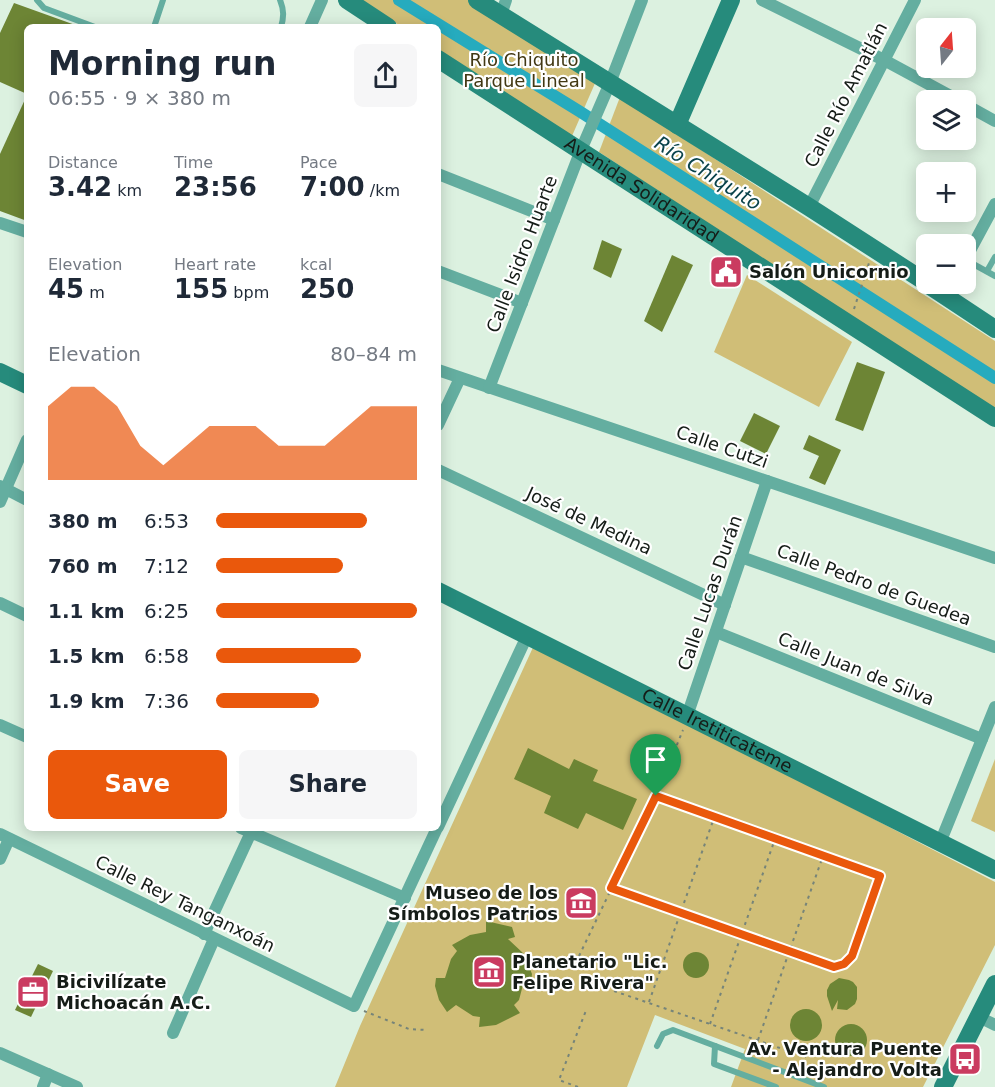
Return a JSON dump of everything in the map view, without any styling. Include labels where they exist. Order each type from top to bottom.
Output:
[{"type":"main road","points":[[347,0],[381,24]]},
{"type":"main road","points":[[477,0],[504,8],[610,83],[916,276]]},
{"type":"main road","points":[[677,125],[730,0]]},
{"type":"main road","name":"Avenida Solidaridad","points":[[441,61],[995,418]]},
{"type":"main road","points":[[954,294],[995,329]]},
{"type":"main road","points":[[0,372],[24,384]]},
{"type":"main road","name":"Calle Iretiticateme","points":[[441,593],[995,870]]},
{"type":"main road","points":[[943,1087],[987,1021],[995,984]]},
{"type":"street","points":[[311,24],[322,0]]},
{"type":"street","name":"Calle Isidro Huarte","points":[[489,388],[642,0]]},
{"type":"street","points":[[762,0],[940,90]]},
{"type":"street","name":"Calle Río Amatlán","points":[[809,207],[915,0]]},
{"type":"street","points":[[976,111],[995,121]]},
{"type":"street","points":[[441,175],[554,220]]},
{"type":"street","points":[[976,240],[995,204]]},
{"type":"street","points":[[0,223],[24,231]]},
{"type":"street","points":[[441,272],[522,303]]},
{"type":"street","name":"Calle Cutzi","points":[[441,371],[995,558]]},
{"type":"street","points":[[441,417],[459,378]]},
{"type":"street","points":[[0,502],[3,488],[24,446]]},
{"type":"street","name":"José de Medina","points":[[441,471],[725,605]]},
{"type":"street","name":"Calle Lucas Durán","points":[[687,716],[766,481]]},
{"type":"street","points":[[3,488],[24,498]]},
{"type":"street","name":"Calle Pedro de Guedea","points":[[741,557],[995,647]]},
{"type":"street","points":[[0,603],[24,615]]},
{"type":"street","name":"Calle Juan de Silva","points":[[716,632],[982,739]]},
{"type":"street","points":[[441,818],[527,636]]},
{"type":"street","points":[[940,843],[995,707]]},
{"type":"street","points":[[0,725],[24,736]]},
{"type":"street","points":[[173,1033],[247,831]]},
{"type":"street","points":[[253,831],[405,898]]},
{"type":"street","points":[[354,1006],[435,831]]},
{"type":"street","points":[[0,860],[5,837]]},
{"type":"street","name":"Calle Rey Tanganxoán","points":[[5,837],[354,1006]]},
{"type":"street","points":[[0,1053],[77,1087]]},
{"type":"street","points":[[42,1087],[48,1074]]},
{"type":"lane","points":[[37,0],[44,8],[87,24]]},
{"type":"lane","points":[[154,24],[163,0]]},
{"type":"lane","points":[[280,0],[284,18],[282,24]]},
{"type":"lane","points":[[987,271],[995,256]]},
{"type":"lane","points":[[976,265],[995,276]]},
{"type":"lane","points":[[657,1046],[663,1034],[673,1030],[824,1087]]},
{"type":"lane","points":[[715,1046],[714,1064],[776,1087]]},
{"type":"path","points":[[856,301],[866,271]]},
{"type":"path","points":[[579,956],[656,796],[687,716]]},
{"type":"path","points":[[611,888],[834,967],[844,964],[852,956],[880,876],[656,796]]},
{"type":"path","points":[[649,1002],[714,817]]},
{"type":"path","points":[[710,1023],[775,838]]},
{"type":"path","points":[[758,1040],[823,856]]},
{"type":"path","points":[[614,991],[806,1057]]},
{"type":"path","points":[[354,1006],[409,1029],[426,1030]]},
{"type":"path","points":[[578,1087],[560,1080],[587,1008]]},
{"type":"green space","name":"Río Chiquito Parque Lineal","points":[[360,0],[470,0],[596,81],[572,136],[441,52],[441,24],[397,24]]},
{"type":"green space","name":"Río Chiquito Parque Lineal","points":[[620,97],[916,290],[916,294],[923,294],[995,341],[995,412],[599,152]]},
{"type":"green space","points":[[747,275],[852,342],[819,407],[714,352]]},
{"type":"green space","points":[[535,643],[995,882],[995,945],[923,1087],[731,1087],[745,1049],[655,1015],[627,1087],[335,1087],[360,1026]]},
{"type":"green space","points":[[995,759],[995,832],[971,821]]},
{"type":"building","points":[[14,3],[72,24],[24,24],[24,93],[0,82],[0,33]]},
{"type":"building","points":[[24,102],[24,220],[0,211],[0,154]]},
{"type":"building","points":[[602,240],[622,249],[611,278],[593,269]]},
{"type":"building","points":[[672,255],[693,265],[662,332],[644,321]]},
{"type":"building","points":[[857,362],[885,372],[863,431],[835,420]]},
{"type":"building","points":[[754,413],[780,426],[766,454],[740,441]]},
{"type":"building","points":[[809,435],[841,450],[825,485],[809,478],[819,456],[803,449]]},
{"type":"building","points":[[528,748],[569,769],[574,759],[598,770],[593,781],[637,799],[623,830],[586,813],[578,829],[544,813],[551,796],[514,779]]},
{"type":"building","name":"Planetario \"Lic. Felipe Rivera\"","points":[[486,921],[512,927],[515,937],[508,939],[524,954],[532,974],[531,981],[524,981],[519,1000],[514,1005],[520,1013],[496,1025],[479,1027],[480,1017],[473,1016],[456,1005],[447,1012],[439,1000],[435,986],[436,978],[445,978],[451,959],[457,951],[452,945],[470,935],[486,932]]},
{"type":"building","points":[[696,952],[705,956],[709,965],[705,974],[696,978],[687,974],[683,965],[687,956]]},
{"type":"building","points":[[38,964],[53,971],[31,1017],[15,1010]]},
{"type":"building","points":[[839,978],[853,982],[857,987],[857,999],[855,1004],[847,1010],[837,1009],[838,1000],[832,1011],[827,990],[830,984]]},
{"type":"building","points":[[806,1009],[817,1014],[822,1025],[817,1036],[806,1041],[795,1036],[790,1025],[795,1014]]},
{"type":"building","points":[[851,1024],[862,1029],[867,1040],[862,1051],[851,1056],[840,1051],[835,1040],[840,1029]]},
{"type":"waterway","name":"Río Chiquito","points":[[399,0],[438,24]]},
{"type":"waterway","name":"Río Chiquito","points":[[441,26],[579,111],[995,378]]},
{"type":"place","name":"Salón Unicornio","points":[[726,272]]},
{"type":"place","name":"Museo de los Símbolos Patrios","points":[[581,903]]},
{"type":"place","name":"Planetario \"Lic. Felipe Rivera\"","points":[[489,972]]},
{"type":"place","name":"Bicivilízate Michoacán A.C.","points":[[33,992]]},
{"type":"place","name":"Av. Ventura Puente - Alejandro Volta","points":[[965,1059]]},
{"type":"route","points":[[656,796],[880,876],[852,956],[844,964],[834,967],[611,888],[656,796]]}]
